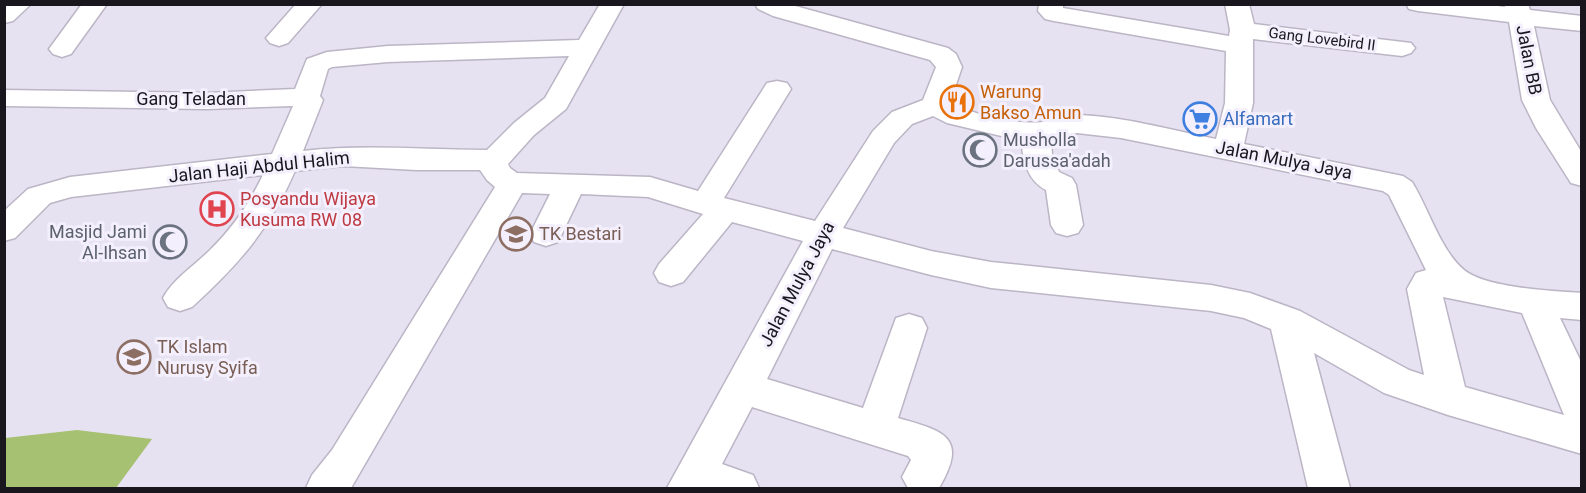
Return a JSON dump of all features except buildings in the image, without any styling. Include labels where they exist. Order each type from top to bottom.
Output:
[{"type":"street","points":[[4,16],[19,4]]},
{"type":"street","points":[[63,49],[95,4]]},
{"type":"street","points":[[279,38],[310,4]]},
{"type":"street","points":[[327,489],[346,463],[524,129],[556,104],[585,48],[612,4]]},
{"type":"street","name":"Gang Lovebird II","points":[[1051,4],[1050,10],[1054,14],[1240,26],[1402,48]]},
{"type":"street","points":[[1418,4],[1518,11],[1581,24]]},
{"type":"street","points":[[779,7],[939,54],[947,60],[949,67],[935,105]]},
{"type":"street","name":"Jalan BB","points":[[1518,11],[1524,50],[1537,102],[1581,176]]},
{"type":"street","points":[[1228,150],[1239,103],[1240,26]]},
{"type":"street","points":[[180,298],[229,253],[247,231],[269,196],[309,100],[306,98],[316,65],[327,60],[388,54],[585,48]]},
{"type":"street","points":[[671,273],[715,207],[777,89]]},
{"type":"street","name":"Gang Teladan","points":[[4,98],[207,101],[306,98]]},
{"type":"street","name":"Jalan Mulya Jaya","points":[[692,481],[823,234],[883,137],[902,118],[935,105],[957,117],[1019,132],[1036,132],[1077,124],[1090,125],[1131,131],[1392,183],[1401,189],[1446,272],[1462,286]]},
{"type":"street","points":[[1036,132],[1036,155],[1047,178],[1061,185],[1067,225]]},
{"type":"street","name":"Jalan Haji Abdul Halim","points":[[17,214],[47,192],[84,185],[343,156],[416,160],[481,159],[503,172],[571,183],[629,184],[650,188],[931,263],[991,275],[1211,298],[1250,306],[1287,321],[1373,371],[1397,382],[1581,437]]},
{"type":"street","points":[[546,234],[571,183]]},
{"type":"street","points":[[1448,399],[1424,289],[1428,282],[1462,286],[1535,302],[1581,307]]},
{"type":"street","points":[[1535,302],[1581,411]]},
{"type":"street","points":[[1287,321],[1329,489]]},
{"type":"street","points":[[875,428],[909,328]]},
{"type":"street","points":[[743,388],[921,442],[932,449],[931,464],[923,477]]},
{"type":"street","points":[[692,481],[738,489]]},
{"type":"green space","points":[[77,430],[152,439],[116,488],[5,488],[5,438]]},
{"type":"place","name":"Warung Bakso Amun","points":[[957,102]]},
{"type":"place","name":"Alfamart","points":[[1200,119]]},
{"type":"place","name":"Musholla Darussa'adah","points":[[980,150]]},
{"type":"place","name":"Posyandu Wijaya Kusuma RW 08","points":[[217,209]]},
{"type":"place","name":"TK Bestari","points":[[516,234]]},
{"type":"place","name":"Masjid Jami Al-Ihsan","points":[[170,242]]},
{"type":"place","name":"TK Islam Nurusy Syifa","points":[[134,357]]}]
